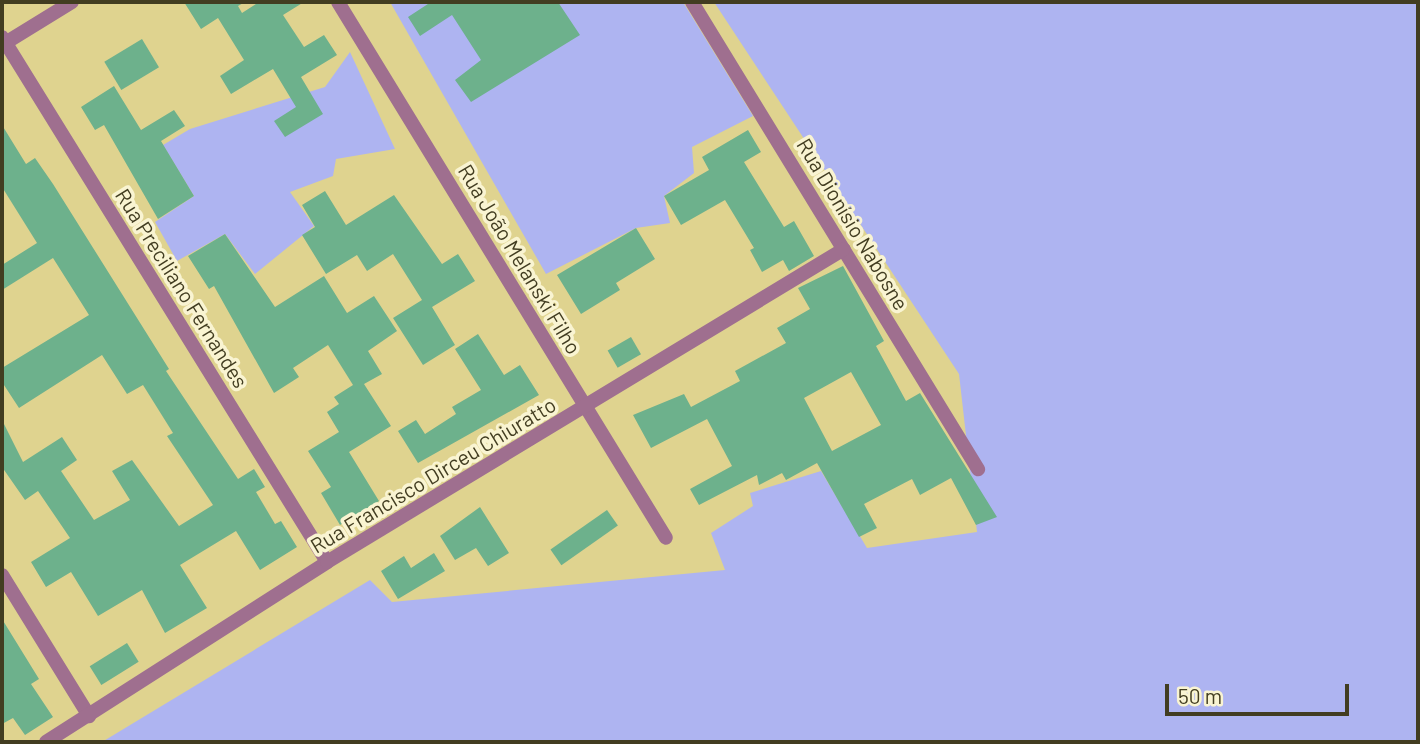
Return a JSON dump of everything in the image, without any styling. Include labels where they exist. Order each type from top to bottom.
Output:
[{"type":"street","points":[[3,42],[72,2]]},
{"type":"street","name":"Rua João Melanski Filho","points":[[338,2],[666,538]]},
{"type":"street","name":"Rua Dionísio Nabosne","points":[[692,2],[978,469]]},
{"type":"street","name":"Rua Preciliano Fernandes","points":[[3,42],[327,562]]},
{"type":"street","name":"Rua Francisco Dirceu Chiuratto","points":[[46,742],[327,562],[587,408],[844,249]]},
{"type":"street","points":[[2,575],[89,716]]},
{"type":"shaded area","points":[[390,2],[683,2],[753,116],[692,147],[694,173],[664,196],[670,223],[636,228],[546,274]]},
{"type":"shaded area","points":[[714,2],[1418,2],[1418,742],[102,742],[370,580],[392,602],[725,570],[711,533],[753,506],[750,493],[821,471],[867,548],[977,532],[959,374]]},
{"type":"shaded area","points":[[350,52],[395,149],[336,159],[333,176],[290,192],[314,226],[255,274],[225,234],[177,261],[155,222],[194,196],[163,145],[190,129],[325,87]]},
{"type":"building","points":[[184,2],[245,2],[238,6],[242,13],[259,2],[304,2],[283,15],[304,47],[324,35],[337,55],[301,77],[323,114],[285,137],[274,121],[296,107],[273,69],[231,94],[220,76],[244,60],[218,18],[201,29]]},
{"type":"building","points":[[431,2],[558,2],[580,35],[471,102],[455,80],[481,60],[452,15],[420,36],[408,17]]},
{"type":"building","points":[[142,39],[159,67],[121,90],[104,62]]},
{"type":"building","points":[[114,86],[141,130],[174,110],[185,126],[161,141],[194,196],[158,219],[104,125],[95,130],[81,107]]},
{"type":"building","points":[[2,125],[26,164],[35,158],[53,184],[169,369],[166,371],[238,479],[254,469],[265,487],[256,492],[275,524],[281,521],[297,547],[260,570],[236,531],[180,565],[207,608],[165,633],[142,590],[98,616],[71,572],[46,587],[31,562],[70,538],[38,491],[25,500],[2,467],[2,420],[23,462],[62,437],[77,460],[61,471],[94,520],[130,500],[112,471],[132,460],[179,526],[213,505],[167,436],[173,433],[143,385],[127,394],[102,355],[19,408],[2,382],[2,368],[89,315],[53,258],[2,290],[2,265],[37,243],[2,187]]},
{"type":"building","points":[[748,130],[761,152],[744,162],[784,227],[794,221],[814,256],[789,271],[783,260],[762,272],[750,250],[754,248],[725,200],[681,225],[664,196],[709,170],[702,157]]},
{"type":"building","points":[[325,191],[346,225],[394,195],[442,264],[458,254],[475,281],[432,307],[455,345],[423,365],[393,318],[422,300],[393,254],[367,271],[357,255],[326,274],[302,235],[315,227],[302,205]]},
{"type":"building","points":[[636,228],[655,259],[616,283],[620,290],[581,314],[557,275]]},
{"type":"building","points":[[225,234],[275,307],[324,276],[347,313],[374,296],[397,331],[368,351],[382,374],[364,384],[391,426],[349,452],[379,501],[340,525],[321,493],[331,487],[308,451],[339,432],[327,412],[339,404],[334,397],[353,385],[328,345],[293,368],[299,377],[274,393],[214,286],[209,289],[188,256]]},
{"type":"building","points":[[843,266],[884,341],[876,346],[906,401],[920,393],[997,517],[976,525],[951,478],[920,495],[912,479],[864,504],[877,528],[859,537],[817,463],[786,480],[782,473],[759,485],[757,475],[699,505],[690,489],[732,466],[707,419],[651,448],[633,415],[684,394],[691,407],[740,381],[735,371],[786,343],[777,328],[810,309],[798,288]],"holes":[[[851,372],[881,425],[832,451],[804,398]]]},
{"type":"building","points":[[478,334],[504,375],[520,365],[539,395],[418,463],[398,431],[416,420],[425,434],[456,414],[452,407],[481,390],[455,349]]},
{"type":"building","points":[[631,337],[641,354],[618,368],[608,350]]},
{"type":"building","points":[[480,507],[509,553],[488,566],[476,548],[455,560],[440,536]]},
{"type":"building","points":[[607,510],[618,526],[561,565],[550,550]]},
{"type":"building","points":[[434,553],[445,571],[398,599],[381,571],[404,556],[411,568]]},
{"type":"building","points":[[2,619],[39,679],[31,684],[53,717],[25,735],[13,718],[2,724]]},
{"type":"building","points":[[127,643],[139,662],[101,685],[90,666]]}]
